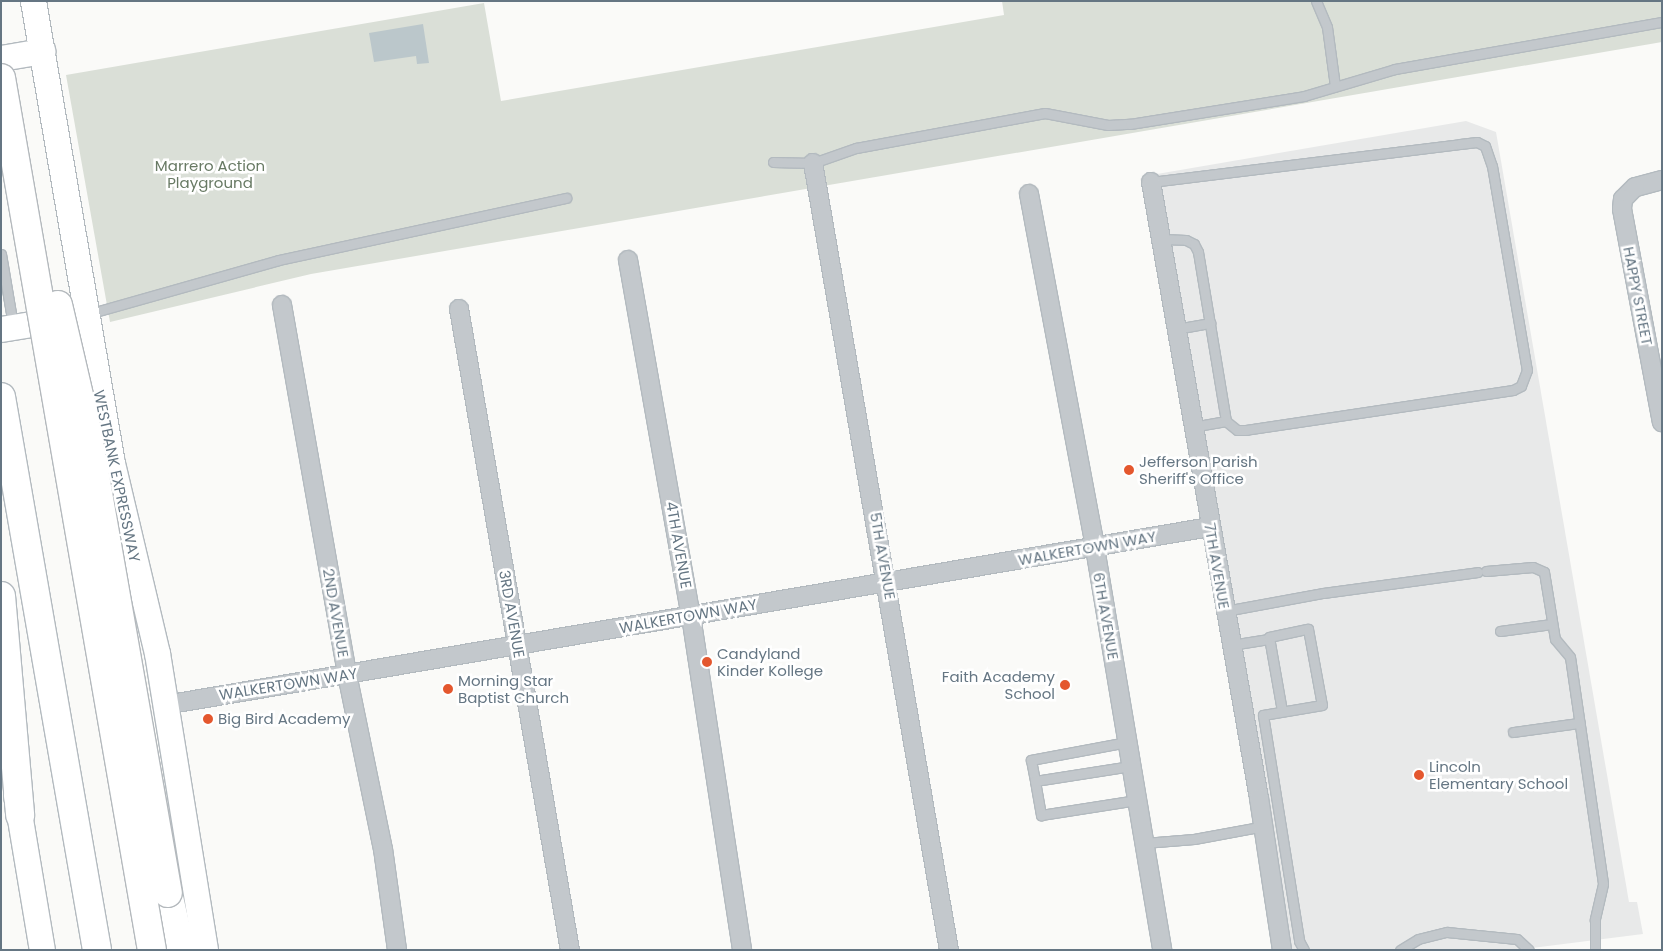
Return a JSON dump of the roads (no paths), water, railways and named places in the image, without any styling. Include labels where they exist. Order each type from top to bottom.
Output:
[{"type":"highway","points":[[1,58],[87,430],[168,893],[181,950]]},
{"type":"highway","points":[[1,78],[152,950]]},
{"type":"highway","points":[[1,397],[97,950]]},
{"type":"highway","points":[[3,608],[20,815]]},
{"type":"main road","name":"WESTBANK EXPRESSWAY","points":[[33,1],[112,463],[157,653],[206,950]]},
{"type":"main road","points":[[1,58],[42,51]]},
{"type":"main road","points":[[7,328],[87,314]]},
{"type":"main road","points":[[1,714],[42,950]]},
{"type":"street","name":"5TH AVENUE","points":[[813,163],[888,582],[949,950]]},
{"type":"street","name":"HAPPY STREET","points":[[1662,180],[1635,187],[1623,199],[1622,208],[1662,422]]},
{"type":"street","name":"7TH AVENUE","points":[[1151,182],[1210,527],[1264,826],[1282,950]]},
{"type":"street","name":"6TH AVENUE","points":[[1029,194],[1095,548],[1162,950]]},
{"type":"street","name":"4TH AVENUE","points":[[628,260],[691,616],[742,950]]},
{"type":"street","name":"2ND AVENUE","points":[[282,305],[347,674],[383,849],[397,950]]},
{"type":"street","name":"3RD AVENUE","points":[[460,308],[570,950]]},
{"type":"street","name":"WALKERTOWN WAY","points":[[165,705],[1210,527]]},
{"type":"lane","points":[[1316,1],[1327,27],[1335,86]]},
{"type":"lane","points":[[774,162],[813,163],[856,148],[1045,113],[1108,125],[1130,124],[1304,96],[1395,68],[1662,22]]},
{"type":"lane","points":[[1151,182],[1477,142],[1485,146],[1489,154],[1527,370],[1521,386],[1513,390],[1237,430],[1226,421],[1210,324],[1194,244],[1175,237],[1161,239]]},
{"type":"lane","points":[[87,314],[279,260],[566,198]]},
{"type":"lane","points":[[1,254],[7,328]]},
{"type":"lane","points":[[1176,329],[1210,324]]},
{"type":"lane","points":[[1193,427],[1226,421]]},
{"type":"lane","points":[[1225,611],[1323,592],[1482,572],[1533,567],[1544,572],[1555,639],[1570,657],[1603,884],[1595,920],[1595,950]]},
{"type":"lane","points":[[1500,631],[1552,624]]},
{"type":"lane","points":[[1232,645],[1269,639],[1308,629],[1322,704],[1245,718]]},
{"type":"lane","points":[[1269,639],[1282,711]]},
{"type":"lane","points":[[1263,715],[1299,941],[1304,950]]},
{"type":"lane","points":[[1513,732],[1580,723]]},
{"type":"lane","points":[[1127,742],[1032,760],[1035,781],[1041,815],[1137,800]]},
{"type":"lane","points":[[1035,781],[1131,766]]},
{"type":"lane","points":[[1144,843],[1194,839],[1264,826]]},
{"type":"lane","points":[[1400,950],[1418,939],[1447,932],[1517,939],[1529,950]]},
{"type":"place","name":"Jefferson Parish Sheriff's Office","points":[[1129,470]]},
{"type":"place","name":"Candyland Kinder Kollege","points":[[707,662]]},
{"type":"place","name":"Faith Academy School","points":[[1065,685]]},
{"type":"place","name":"Morning Star Baptist Church","points":[[448,689]]},
{"type":"place","name":"Big Bird Academy","points":[[208,719]]},
{"type":"place","name":"Lincoln Elementary School","points":[[1419,775]]},
{"type":"park label","name":"Marrero Action Playground","points":[[210,174]]}]
